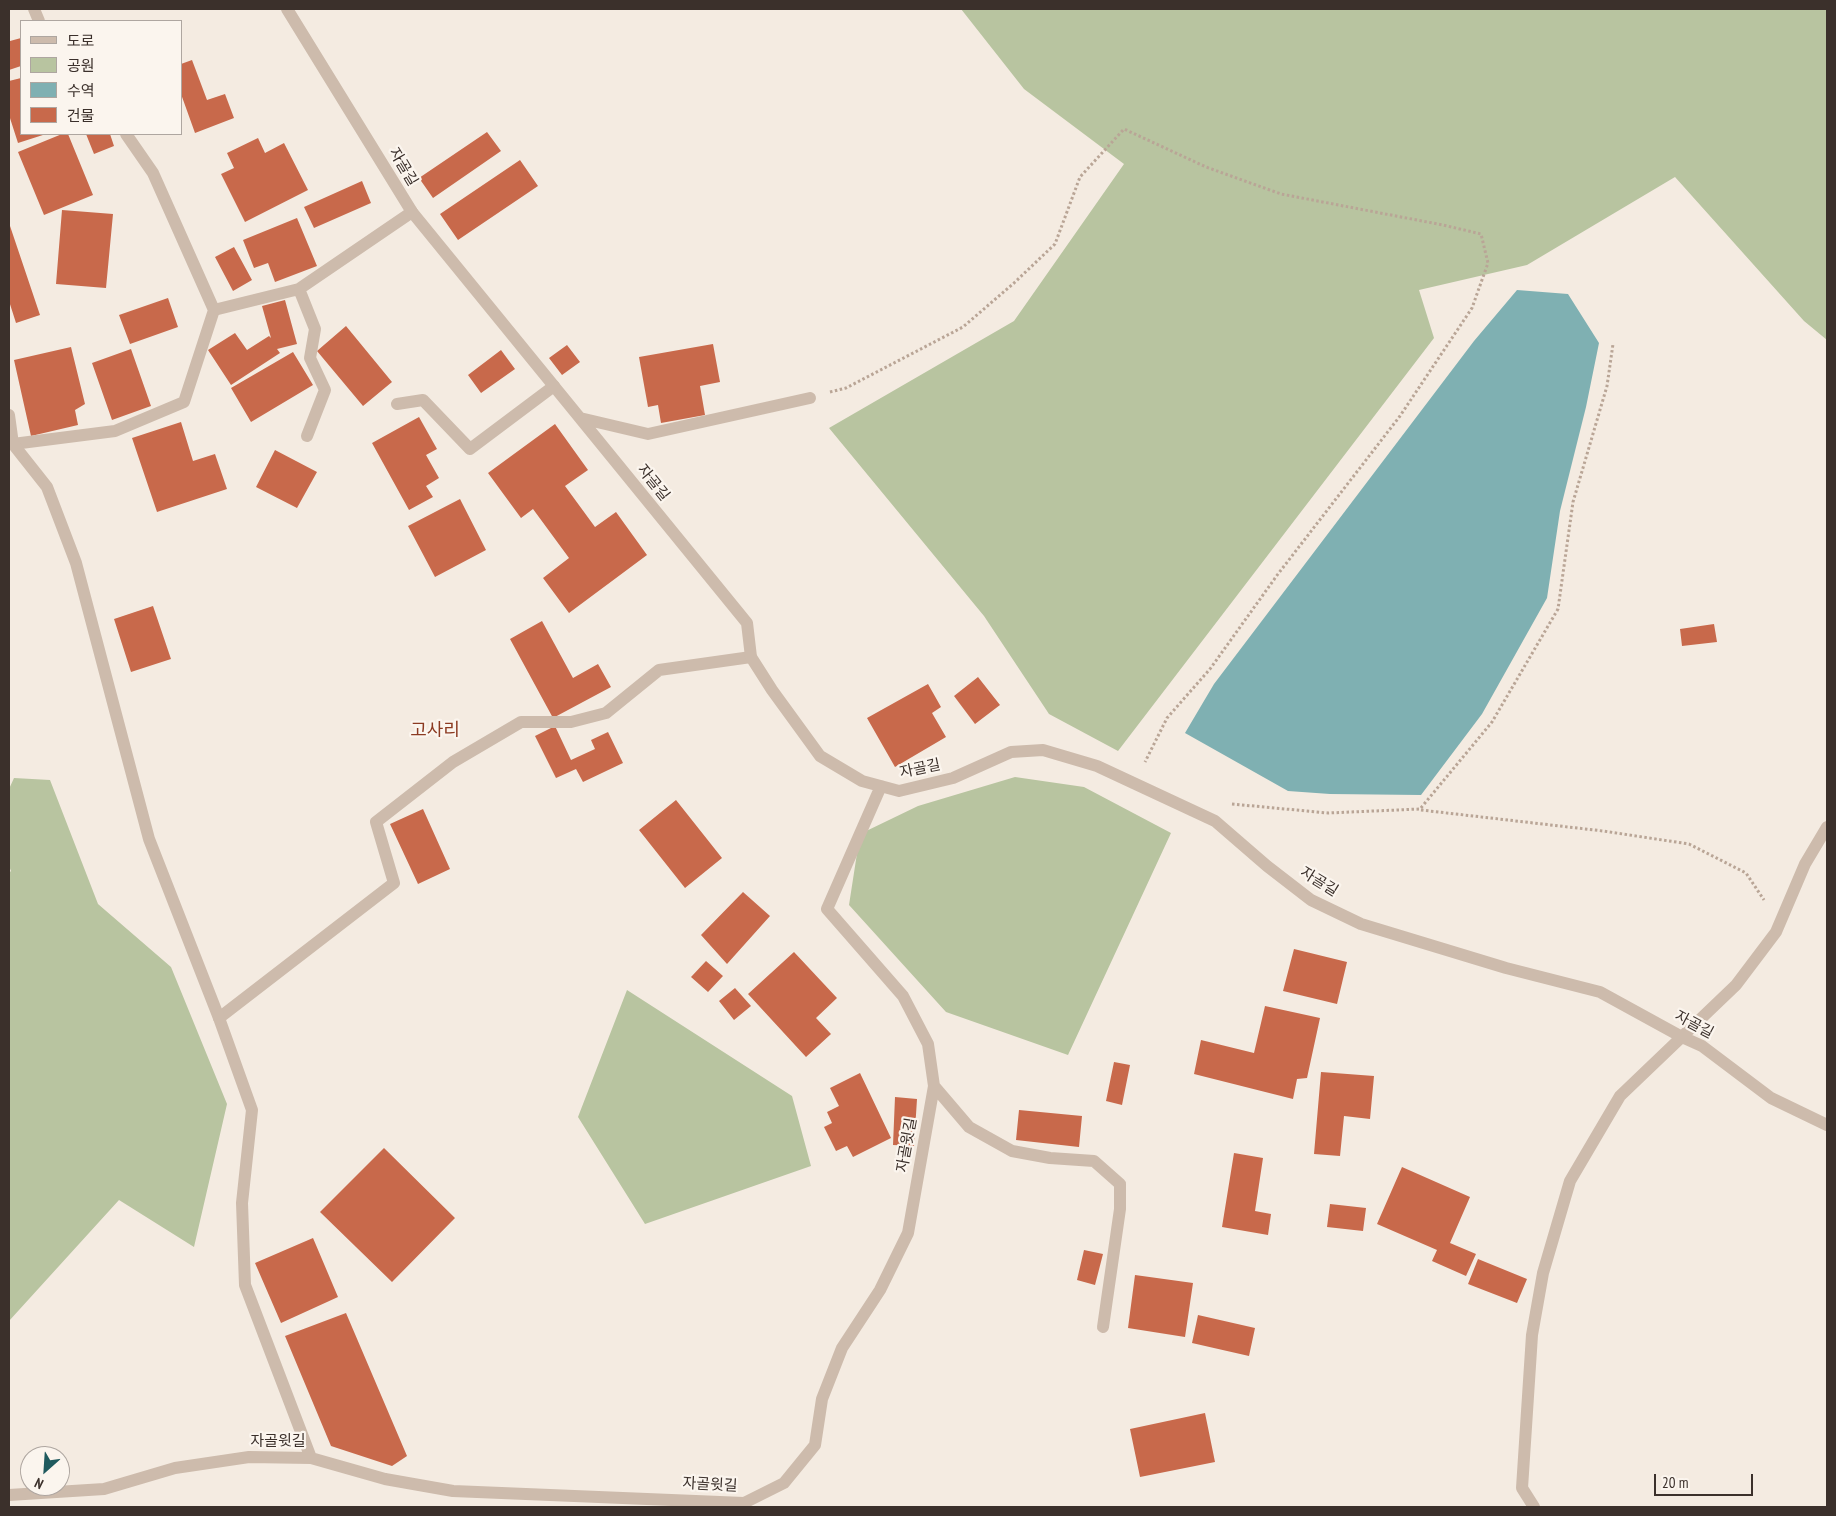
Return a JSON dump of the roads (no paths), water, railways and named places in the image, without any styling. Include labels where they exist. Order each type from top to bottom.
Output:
[{"type":"street","name":"자골길","points":[[287,9],[412,212],[747,623],[751,657],[772,690],[820,756],[862,781],[898,791],[953,778],[1011,752],[1043,750],[1097,766],[1215,821],[1267,866],[1311,900],[1360,924],[1506,968],[1600,992],[1682,1038],[1702,1046],[1771,1098],[1827,1125]]},
{"type":"street","points":[[13,444],[115,431],[184,402],[214,310],[153,173],[127,135]]},
{"type":"street","points":[[214,310],[299,289],[412,212]]},
{"type":"street","points":[[299,289],[315,329],[310,358],[325,390],[307,436]]},
{"type":"street","points":[[397,404],[423,400],[470,449],[554,386]]},
{"type":"street","points":[[580,418],[648,434],[810,398]]},
{"type":"street","points":[[9,415],[13,444],[47,487],[76,563],[149,839],[219,1018],[252,1110],[242,1202],[244,1285],[311,1458]]},
{"type":"street","points":[[219,1018],[394,883],[376,822],[453,762],[521,722],[571,722],[606,713],[659,670],[751,657]]},
{"type":"street","name":"자골윗길","points":[[9,1495],[104,1489],[175,1468],[249,1457],[311,1458],[384,1479],[453,1491],[744,1503],[784,1483],[816,1445],[822,1399],[842,1348],[880,1290],[908,1233],[934,1086],[928,1044],[903,996],[827,909],[881,786]]},
{"type":"street","points":[[1534,1507],[1522,1488],[1532,1335],[1543,1273],[1570,1181],[1620,1096],[1736,985],[1776,932],[1805,864],[1827,827]]},
{"type":"street","points":[[934,1086],[970,1127],[1012,1151],[1050,1158],[1094,1161],[1120,1184],[1120,1209],[1103,1327]]},
{"type":"water","points":[[1517,290],[1568,294],[1599,343],[1586,407],[1560,511],[1547,598],[1482,714],[1421,795],[1330,794],[1288,791],[1185,733],[1214,684],[1474,341]]},
{"type":"district","name":"고사리","points":[[435,731]]}]
